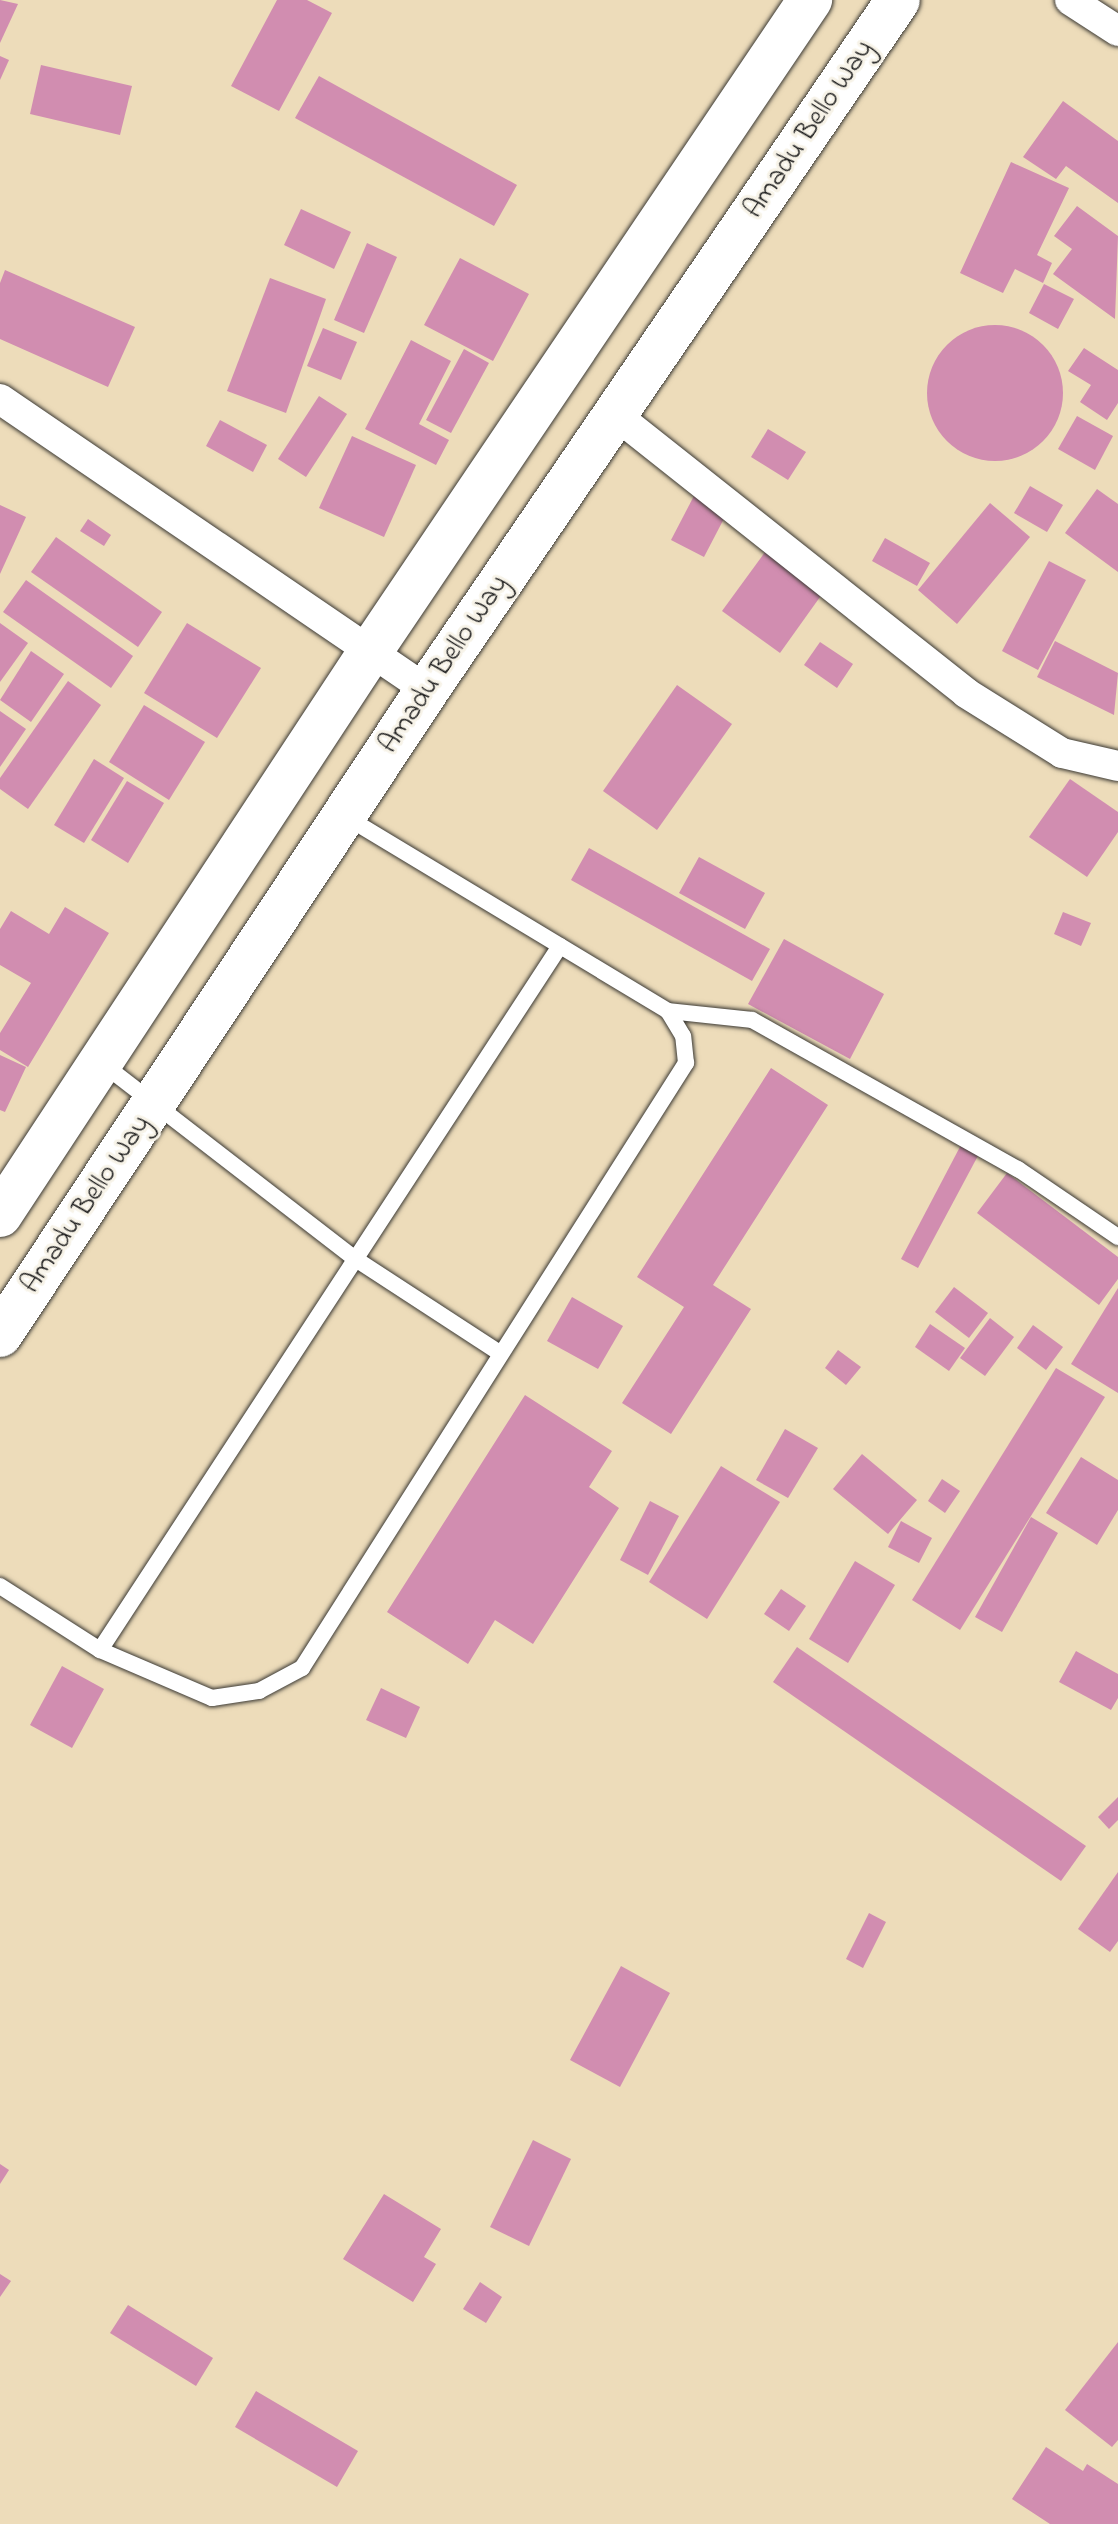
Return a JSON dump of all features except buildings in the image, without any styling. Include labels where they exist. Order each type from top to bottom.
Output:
[{"type":"main road","points":[[0,1215],[370,652],[810,0]]},
{"type":"main road","name":"Amadu Bello Way","points":[[0,1335],[427,690],[617,416],[898,0]]},
{"type":"street","points":[[1070,0],[1118,31]]},
{"type":"street","points":[[0,399],[427,690]]},
{"type":"street","points":[[617,416],[966,693],[1062,753],[1118,766]]},
{"type":"lane","points":[[344,816],[668,1011],[752,1020],[1018,1169],[1118,1237]]},
{"type":"lane","points":[[100,1650],[560,946]]},
{"type":"lane","points":[[0,1586],[100,1650],[212,1698],[259,1691],[302,1668],[686,1063],[683,1036],[668,1011]]},
{"type":"lane","points":[[101,1063],[354,1258],[500,1353]]}]
